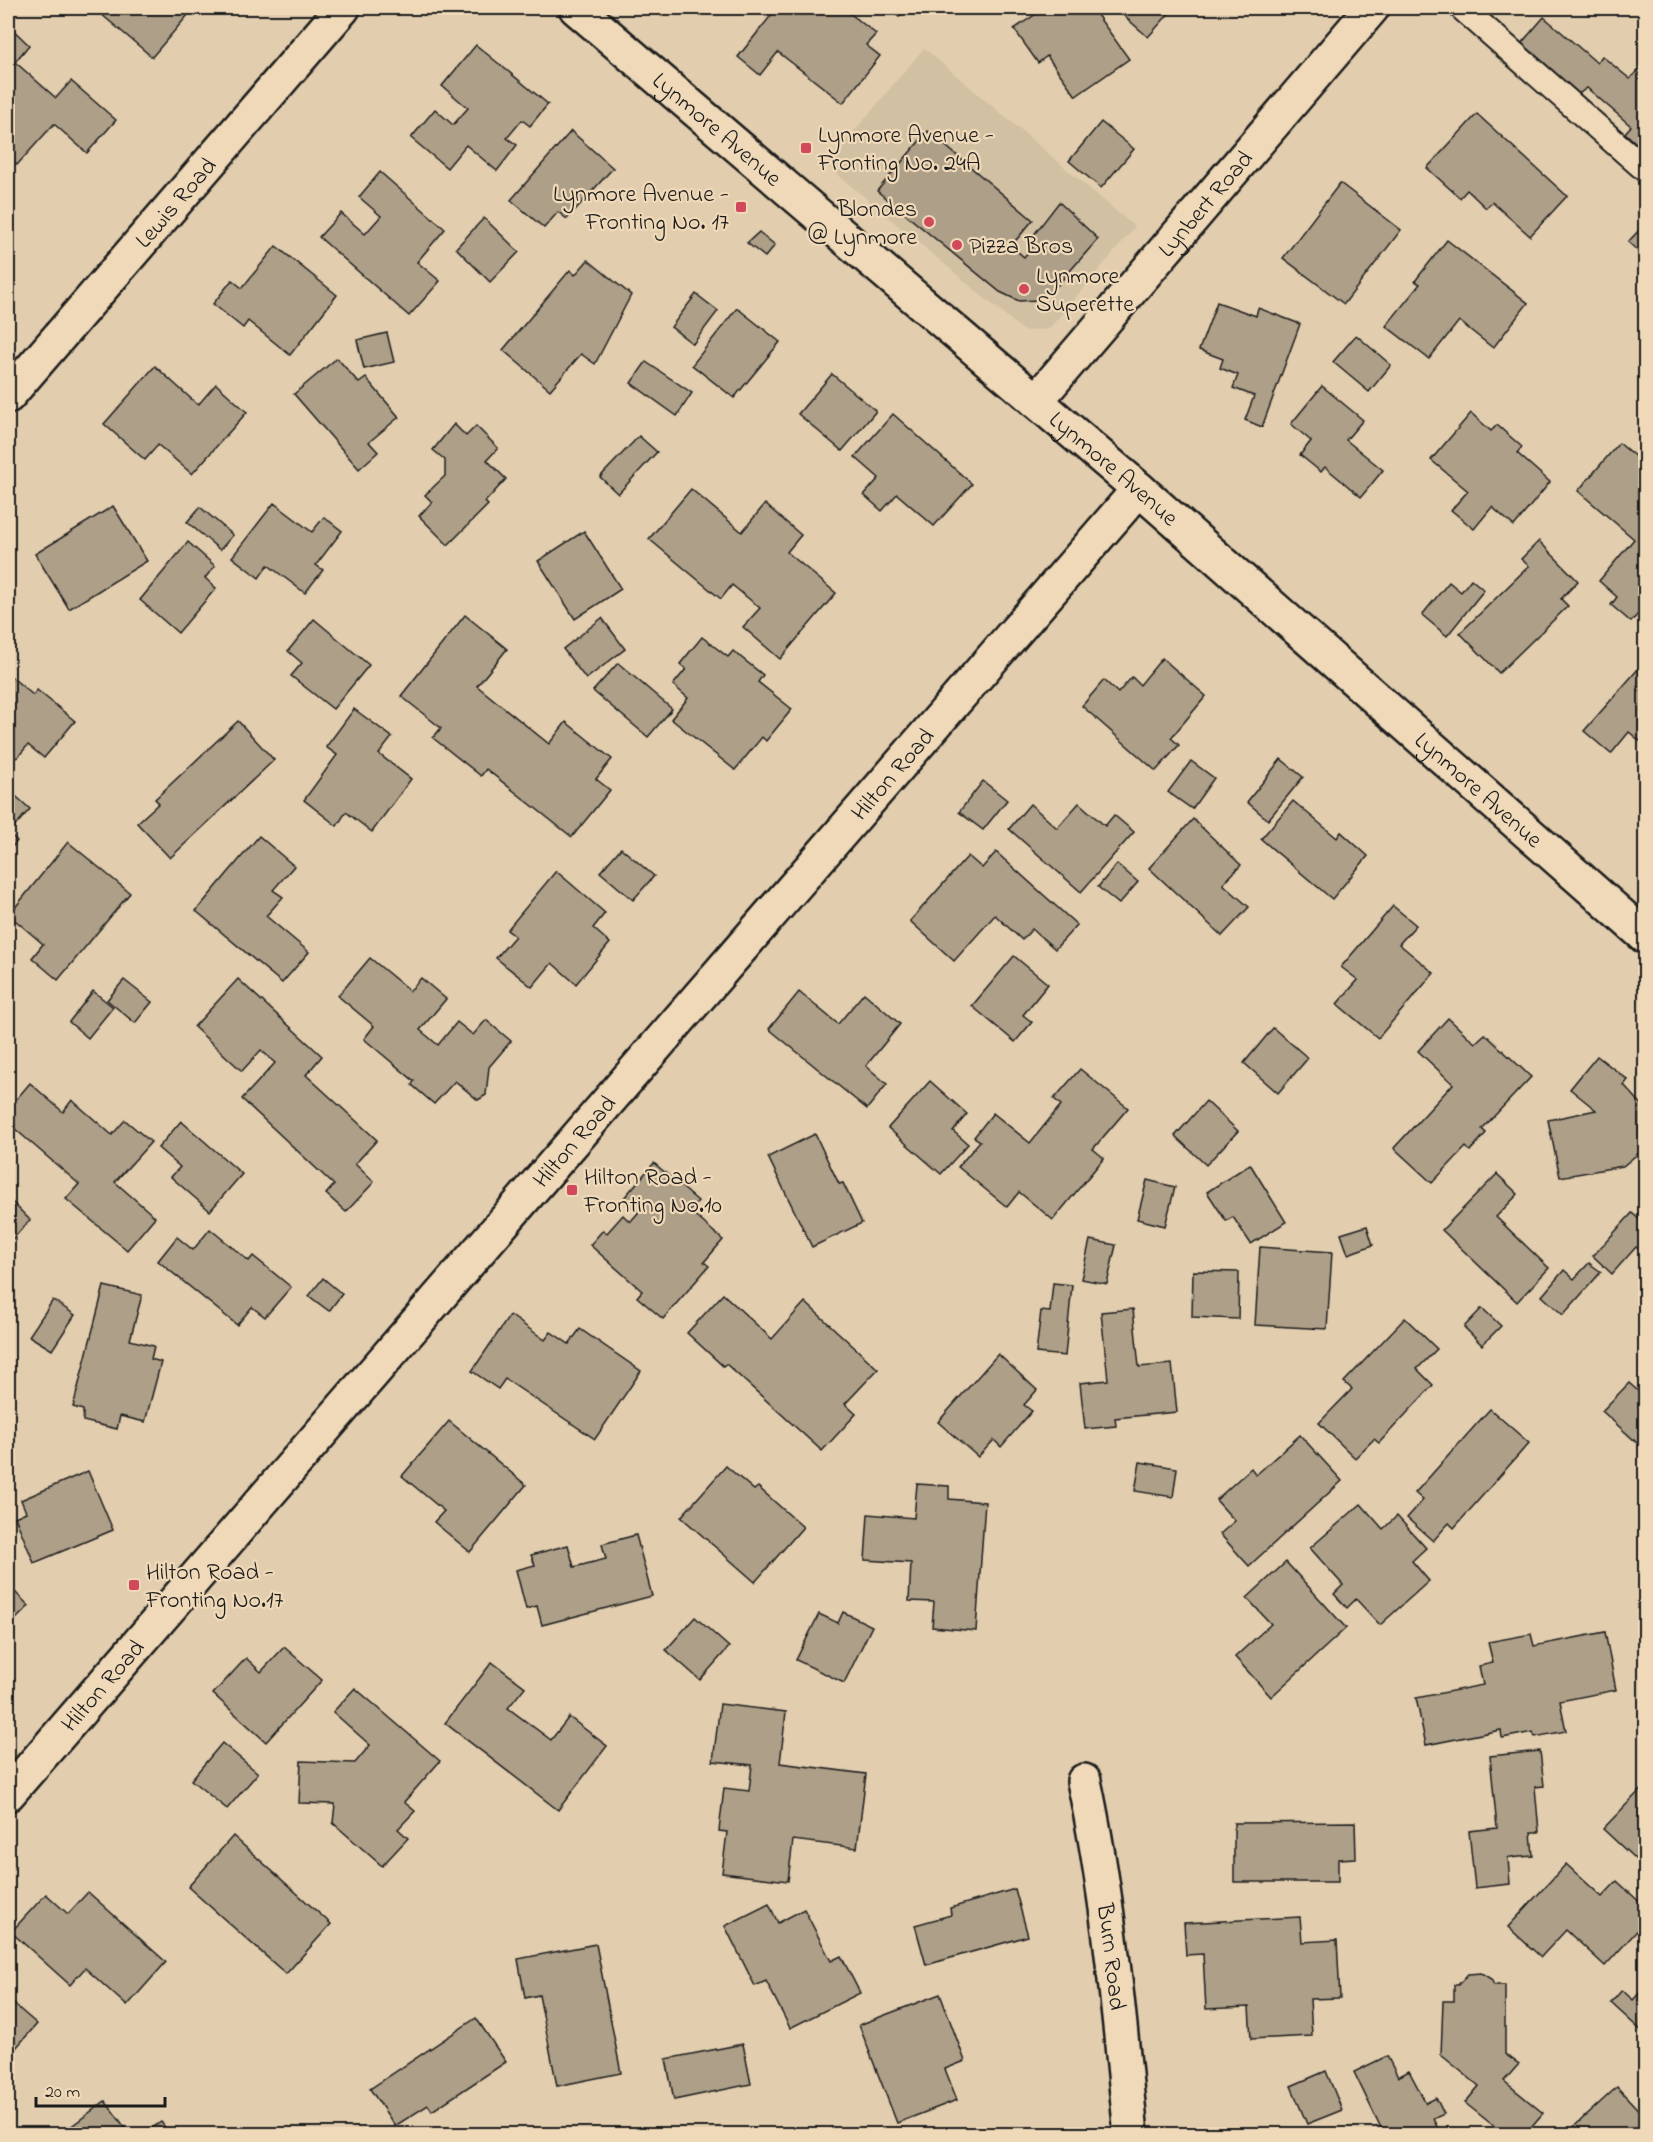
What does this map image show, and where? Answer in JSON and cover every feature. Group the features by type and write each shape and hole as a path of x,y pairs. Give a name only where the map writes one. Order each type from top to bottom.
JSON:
{"street":[{"name":"Lewis Road","path":"8,396 343,8"},
{"name":"Lynmore Avenue","path":"576,8 1138,489 1646,937"},
{"name":"Lynbert Road","path":"1036,401 1372,8"},
{"name":"Hilton Road","path":"8,1794 1138,489"},
{"name":"Burn Road","path":"1084,1781 1098,1849 1113,1953 1131,2134"}],"lane":[{"path":"1462,8 1646,170"}],"shaded area":[{"path":"924,48 1135,227 1049,329 1024,331 826,165"}],"building":[{"path":"106,8 194,8 152,57 101,14"},
{"path":"777,8 850,8 847,11 876,34 866,45 880,56 843,103 778,52 760,75 738,57"},
{"path":"887,8 907,8 899,17"},
{"path":"1045,8 1092,8 1129,59 1076,96 1047,56 1038,63 1014,29"},
{"path":"1115,8 1174,8 1148,37"},
{"path":"1544,17 1597,63 1602,56 1630,79 1646,60 1646,152 1625,133 1631,126 1587,88 1577,95 1519,46"},
{"path":"8,25 29,45 15,62 56,98 71,81 116,120 87,153 54,124 17,165 8,157"},
{"path":"476,45 548,104 530,126 522,120 507,138 517,145 497,171 466,145 447,168 411,138 435,109 453,125 468,108 442,86"},
{"path":"1477,114 1567,196 1530,236 1492,202 1486,208 1467,190 1460,198 1427,168"},
{"path":"1101,122 1134,149 1101,188 1069,161"},
{"path":"571,131 613,168 567,219 558,212 544,228 511,200"},
{"path":"928,131 1033,220 1011,246 1024,257 1034,245 1029,241 1059,202 1098,239 1056,287 1038,300 1019,301 1000,292 877,191"},
{"path":"380,172 445,229 417,262 440,281 409,316 319,237 341,213 365,234 381,216 359,197"},
{"path":"1340,183 1401,230 1344,304 1283,258"},
{"path":"484,218 519,252 490,282 456,248"},
{"path":"1646,223 1646,258 1628,242"},
{"path":"759,232 775,245 765,257 747,243"},
{"path":"1447,240 1528,303 1493,348 1459,321 1429,359 1386,326 1420,284 1415,281"},
{"path":"276,246 337,295 290,355 248,321 243,328 213,304 232,280 242,288"},
{"path":"588,260 631,295 595,364 581,354 550,390 503,350 570,270 575,275"},
{"path":"696,294 718,311 693,344 671,327"},
{"path":"1217,302 1256,316 1258,308 1300,324 1262,427 1245,420 1254,396 1233,388 1238,375 1220,368 1223,359 1199,350"},
{"path":"737,308 780,342 734,398 692,365"},
{"path":"387,333 394,362 364,369 357,340"},
{"path":"1356,335 1391,365 1369,392 1333,362"},
{"path":"337,358 359,383 366,378 399,417 369,442 378,452 359,469 294,394"},
{"path":"646,362 692,393 677,416 631,383"},
{"path":"155,366 198,405 216,384 247,412 192,474 158,445 145,460 104,424"},
{"path":"832,374 876,411 842,451 798,414"},
{"path":"1322,386 1363,420 1346,440 1383,470 1361,497 1325,467 1321,472 1300,455 1311,441 1291,424"},
{"path":"1471,413 1491,431 1497,425 1522,447 1517,453 1550,482 1514,526 1492,507 1474,529 1451,510 1468,491 1431,460"},
{"path":"893,414 972,484 934,526 897,494 882,511 864,495 879,478 855,457"},
{"path":"454,424 466,436 476,426 498,448 487,460 506,479 485,502 488,505 448,545 419,516 432,502 425,495 445,476 445,460 433,450"},
{"path":"639,436 657,452 618,494 600,477"},
{"path":"1619,443 1642,462 1646,458 1646,605 1631,622 1611,605 1617,597 1599,581 1634,539 1578,491"},
{"path":"691,489 742,532 765,504 801,535 787,552 836,593 780,659 743,627 760,608 732,585 721,599 649,539"},
{"path":"274,503 312,532 324,517 342,531 316,565 323,570 305,593 268,565 259,578 232,557"},
{"path":"113,506 147,561 69,609 35,554"},
{"path":"200,507 233,535 220,550 187,522"},
{"path":"584,531 621,589 575,619 538,561"},
{"path":"1539,541 1578,581 1561,599 1568,606 1499,673 1460,633 1529,566 1521,559"},
{"path":"188,542 215,566 205,578 216,588 178,633 140,600"},
{"path":"1471,579 1484,590 1447,636 1422,615 1449,582 1461,592"},
{"path":"465,615 507,649 477,686 549,744 566,722 612,759 596,779 610,790 572,837 486,769 481,776 433,738 441,728 401,696"},
{"path":"602,618 625,649 586,679 563,649"},
{"path":"314,619 369,665 333,709 291,676 302,663 288,651"},
{"path":"702,637 728,657 733,651 763,675 758,682 792,709 766,741 762,737 735,770 671,719 688,698 673,685 686,669 680,664"},
{"path":"1162,658 1206,696 1171,738 1179,745 1156,771 1082,706 1104,680 1118,693 1132,677 1140,685"},
{"path":"1646,660 1646,746 1629,732 1611,754 1584,731"},
{"path":"618,663 672,709 648,737 593,691"},
{"path":"8,674 33,695 37,690 75,721 44,758 28,745 17,758 8,750"},
{"path":"354,709 392,737 379,754 411,779 372,832 346,812 337,826 304,800 337,755 326,747"},
{"path":"238,721 274,760 170,858 137,823 159,803 155,799"},
{"path":"1281,759 1303,777 1268,820 1247,802"},
{"path":"1191,761 1214,778 1192,809 1168,792"},
{"path":"983,781 1007,800 983,830 959,812"},
{"path":"8,789 30,809 9,833 17,841 8,852"},
{"path":"1293,801 1337,838 1341,832 1368,856 1332,899 1261,839"},
{"path":"1079,803 1105,826 1114,815 1134,832 1081,892 1009,829 1030,804 1057,828"},
{"path":"1193,819 1241,865 1223,884 1249,907 1222,936 1149,868"},
{"path":"259,836 294,866 273,890 283,897 266,916 309,952 282,983 196,911"},
{"path":"68,842 130,893 58,980 32,958 43,944 9,915"},
{"path":"621,848 654,876 633,900 600,872"},
{"path":"996,852 1077,925 1055,949 1032,929 1022,940 995,915 954,961 910,921 968,856 982,868"},
{"path":"1117,864 1138,882 1119,904 1098,887"},
{"path":"556,871 605,913 593,928 610,943 576,984 552,963 532,987 496,958 515,936 507,930"},
{"path":"1393,906 1416,925 1399,944 1434,973 1378,1038 1337,1004 1358,980 1341,967"},
{"path":"1014,956 1048,984 1023,1015 1032,1022 1015,1042 972,1006"},
{"path":"370,958 410,991 421,978 446,999 420,1030 438,1045 457,1022 473,1035 486,1020 511,1041 489,1067 486,1095 478,1100 455,1081 434,1104 412,1085 414,1081 364,1039 374,1026 338,996"},
{"path":"238,979 322,1056 306,1075 377,1140 355,1164 374,1182 346,1212 326,1194 334,1185 242,1099 275,1063 261,1050 242,1071 194,1027"},
{"path":"124,980 152,1002 135,1023 107,1000"},
{"path":"93,991 113,1007 88,1038 69,1022"},
{"path":"799,992 838,1024 864,993 900,1024 866,1066 887,1084 867,1109 769,1029"},
{"path":"1448,1018 1475,1043 1485,1034 1531,1077 1482,1129 1486,1133 1470,1151 1466,1147 1432,1183 1394,1148 1453,1084 1418,1051"},
{"path":"1273,1028 1308,1058 1278,1093 1244,1063"},
{"path":"1597,1056 1628,1080 1624,1085 1646,1109 1646,1147 1623,1166 1560,1177 1548,1120 1596,1110 1570,1089"},
{"path":"1080,1069 1128,1108 1093,1149 1104,1158 1053,1220 1019,1192 1007,1207 958,1167 980,1141 974,1137 993,1113 1030,1143 1061,1105 1054,1099"},
{"path":"930,1081 967,1114 953,1131 968,1144 941,1174 888,1128"},
{"path":"30,1083 63,1112 72,1100 112,1135 125,1120 151,1142 115,1182 155,1217 127,1250 66,1199 79,1184 8,1123 8,1109"},
{"path":"1206,1101 1238,1131 1206,1165 1175,1136"},
{"path":"181,1121 242,1174 210,1211 171,1177 180,1167 158,1148"},
{"path":"815,1134 839,1184 843,1183 862,1223 812,1247 768,1157"},
{"path":"654,1163 698,1201 690,1211 723,1240 704,1262 709,1266 663,1319 637,1297 642,1291 590,1245 603,1230 607,1233 623,1215 630,1222 638,1213 623,1199"},
{"path":"1250,1164 1286,1222 1251,1244 1233,1217 1226,1221 1207,1192"},
{"path":"1497,1174 1518,1194 1496,1217 1549,1268 1517,1302 1442,1230"},
{"path":"1147,1180 1175,1187 1165,1226 1137,1219"},
{"path":"8,1198 30,1220 8,1244"},
{"path":"1632,1213 1641,1221 1646,1217 1646,1255 1636,1247 1612,1274 1593,1256"},
{"path":"1367,1226 1373,1245 1348,1254 1341,1234"},
{"path":"210,1229 249,1261 253,1256 291,1287 265,1317 252,1307 237,1325 158,1261 177,1237 193,1250"},
{"path":"1090,1240 1116,1245 1107,1284 1081,1279"},
{"path":"1260,1247 1332,1252 1327,1329 1255,1325"},
{"path":"1589,1263 1601,1272 1563,1315 1542,1296 1564,1270 1574,1279"},
{"path":"1193,1271 1239,1272 1238,1319 1192,1317"},
{"path":"323,1278 342,1294 329,1311 309,1296"},
{"path":"1053,1283 1072,1285 1065,1356 1036,1353 1041,1311 1050,1312"},
{"path":"104,1286 142,1295 130,1340 154,1346 151,1359 161,1362 145,1422 120,1416 117,1429 83,1421 83,1410 73,1407"},
{"path":"723,1294 772,1339 805,1302 878,1369 845,1404 856,1414 822,1451 726,1364 723,1366 687,1333"},
{"path":"53,1300 75,1315 52,1350 29,1336"},
{"path":"1482,1308 1501,1326 1482,1345 1464,1327"},
{"path":"1133,1309 1139,1367 1172,1364 1177,1412 1115,1418 1116,1426 1085,1429 1080,1383 1108,1380 1101,1312"},
{"path":"510,1315 545,1340 551,1332 569,1344 580,1329 641,1371 595,1439 505,1379 498,1389 472,1371"},
{"path":"1405,1318 1437,1349 1417,1369 1433,1385 1379,1443 1374,1439 1355,1458 1319,1423 1352,1389 1344,1382"},
{"path":"998,1354 1037,1390 1024,1405 1032,1411 1001,1447 994,1440 978,1457 938,1422"},
{"path":"1629,1383 1646,1398 1646,1451 1602,1411"},
{"path":"1490,1409 1529,1443 1454,1528 1449,1523 1433,1541 1407,1518 1423,1500 1415,1493"},
{"path":"449,1421 526,1485 470,1552 434,1522 444,1511 402,1476"},
{"path":"1300,1435 1342,1481 1249,1566 1220,1534 1235,1521 1216,1500 1251,1468 1256,1475"},
{"path":"1140,1462 1177,1468 1173,1497 1135,1491"},
{"path":"726,1466 754,1490 758,1487 803,1527 755,1582 681,1517"},
{"path":"88,1471 113,1530 34,1563 15,1517 26,1512 21,1500"},
{"path":"917,1484 949,1486 949,1499 985,1502 976,1631 932,1627 934,1602 909,1601 911,1563 865,1560 868,1514 914,1518"},
{"path":"1361,1504 1383,1529 1397,1516 1426,1548 1412,1561 1429,1581 1380,1625 1356,1599 1347,1608 1334,1594 1343,1585 1310,1548"},
{"path":"636,1535 652,1596 542,1625 537,1606 526,1609 516,1570 535,1565 531,1555 568,1545 574,1567 606,1559 602,1544"},
{"path":"1286,1562 1346,1628 1271,1697 1235,1657 1271,1624 1247,1598"},
{"path":"8,1585 29,1606 9,1626 14,1632 8,1639"},
{"path":"843,1612 872,1626 844,1683 796,1660 819,1614 838,1623"},
{"path":"695,1617 729,1647 700,1680 666,1650"},
{"path":"1605,1632 1616,1690 1560,1701 1566,1731 1535,1737 1533,1732 1502,1738 1501,1730 1426,1745 1416,1698 1483,1685 1479,1666 1493,1663 1488,1642 1531,1634 1534,1646"},
{"path":"284,1647 322,1680 266,1742 213,1694 246,1658 261,1672"},
{"path":"492,1662 525,1687 508,1708 551,1740 569,1717 607,1746 558,1810 445,1723"},
{"path":"355,1688 440,1761 404,1802 415,1811 398,1829 408,1838 382,1866 333,1823 335,1804 299,1803 301,1761 355,1763 370,1745 333,1712"},
{"path":"720,1704 786,1712 780,1763 866,1774 857,1848 793,1840 788,1881 722,1873 727,1832 719,1831 724,1788 749,1791 752,1765 713,1761"},
{"path":"222,1743 258,1773 227,1809 191,1780"},
{"path":"1540,1751 1544,1786 1535,1787 1539,1832 1531,1832 1533,1856 1508,1858 1510,1884 1475,1888 1469,1831 1497,1828 1490,1756"},
{"path":"1646,1784 1646,1869 1603,1829"},
{"path":"1355,1822 1356,1858 1338,1859 1338,1882 1234,1882 1234,1823"},
{"path":"233,1836 331,1924 286,1974 188,1887"},
{"path":"1566,1864 1602,1897 1617,1881 1646,1908 1646,1921 1605,1966 1566,1930 1541,1957 1508,1927"},
{"path":"1015,1889 1028,1936 926,1965 915,1925 951,1915 950,1908"},
{"path":"88,1892 166,1962 127,2006 85,1968 70,1985 11,1932 46,1894 68,1914"},
{"path":"769,1904 778,1923 804,1909 831,1961 841,1956 860,1993 790,2028 766,1981 755,1986 725,1926"},
{"path":"1300,1917 1302,1942 1337,1940 1340,1998 1310,1999 1312,2036 1251,2039 1249,2007 1206,2009 1203,1954 1186,1955 1184,1923"},
{"path":"596,1944 621,2073 557,2086 539,1995 525,1998 518,1959"},
{"path":"1481,1973 1491,1979 1494,1985 1505,1985 1505,2054 1519,2064 1504,2081 1543,2113 1525,2134 1504,2134 1465,2103 1479,2086 1441,2055 1443,2001 1454,2001 1454,1985 1458,1985 1468,1974"},
{"path":"1646,1986 1646,2035 1611,2003 1622,1990 1633,2000"},
{"path":"940,1994 965,2061 945,2069 957,2100 897,2123 859,2025"},
{"path":"8,1999 37,2024 8,2057"},
{"path":"476,2018 506,2062 432,2111 428,2105 395,2126 370,2089"},
{"path":"743,2044 751,2084 674,2100 666,2059"},
{"path":"1387,2056 1398,2077 1409,2071 1426,2103 1436,2098 1444,2114 1433,2119 1441,2134 1384,2134 1354,2072"},
{"path":"1326,2071 1342,2110 1307,2124 1291,2086"},
{"path":"1617,2087 1646,2118 1646,2134 1566,2134"},
{"path":"105,2101 130,2134 73,2134 69,2128"},
{"path":"161,2122 170,2134 143,2134"}],"place":[{"name":"Lynmore Avenue - Fronting No. 24A","path":"806,148"},
{"name":"Lynmore Avenue - Fronting No. 17","path":"741,207"},
{"name":"Blondes @ Lynmore","path":"929,222"},
{"name":"Pizza Bros","path":"957,245"},
{"name":"Lynmore Superette","path":"1024,289"},
{"name":"Hilton Road - Fronting No.10","path":"572,1190"},
{"name":"Hilton Road - Fronting No.17","path":"134,1585"}]}
